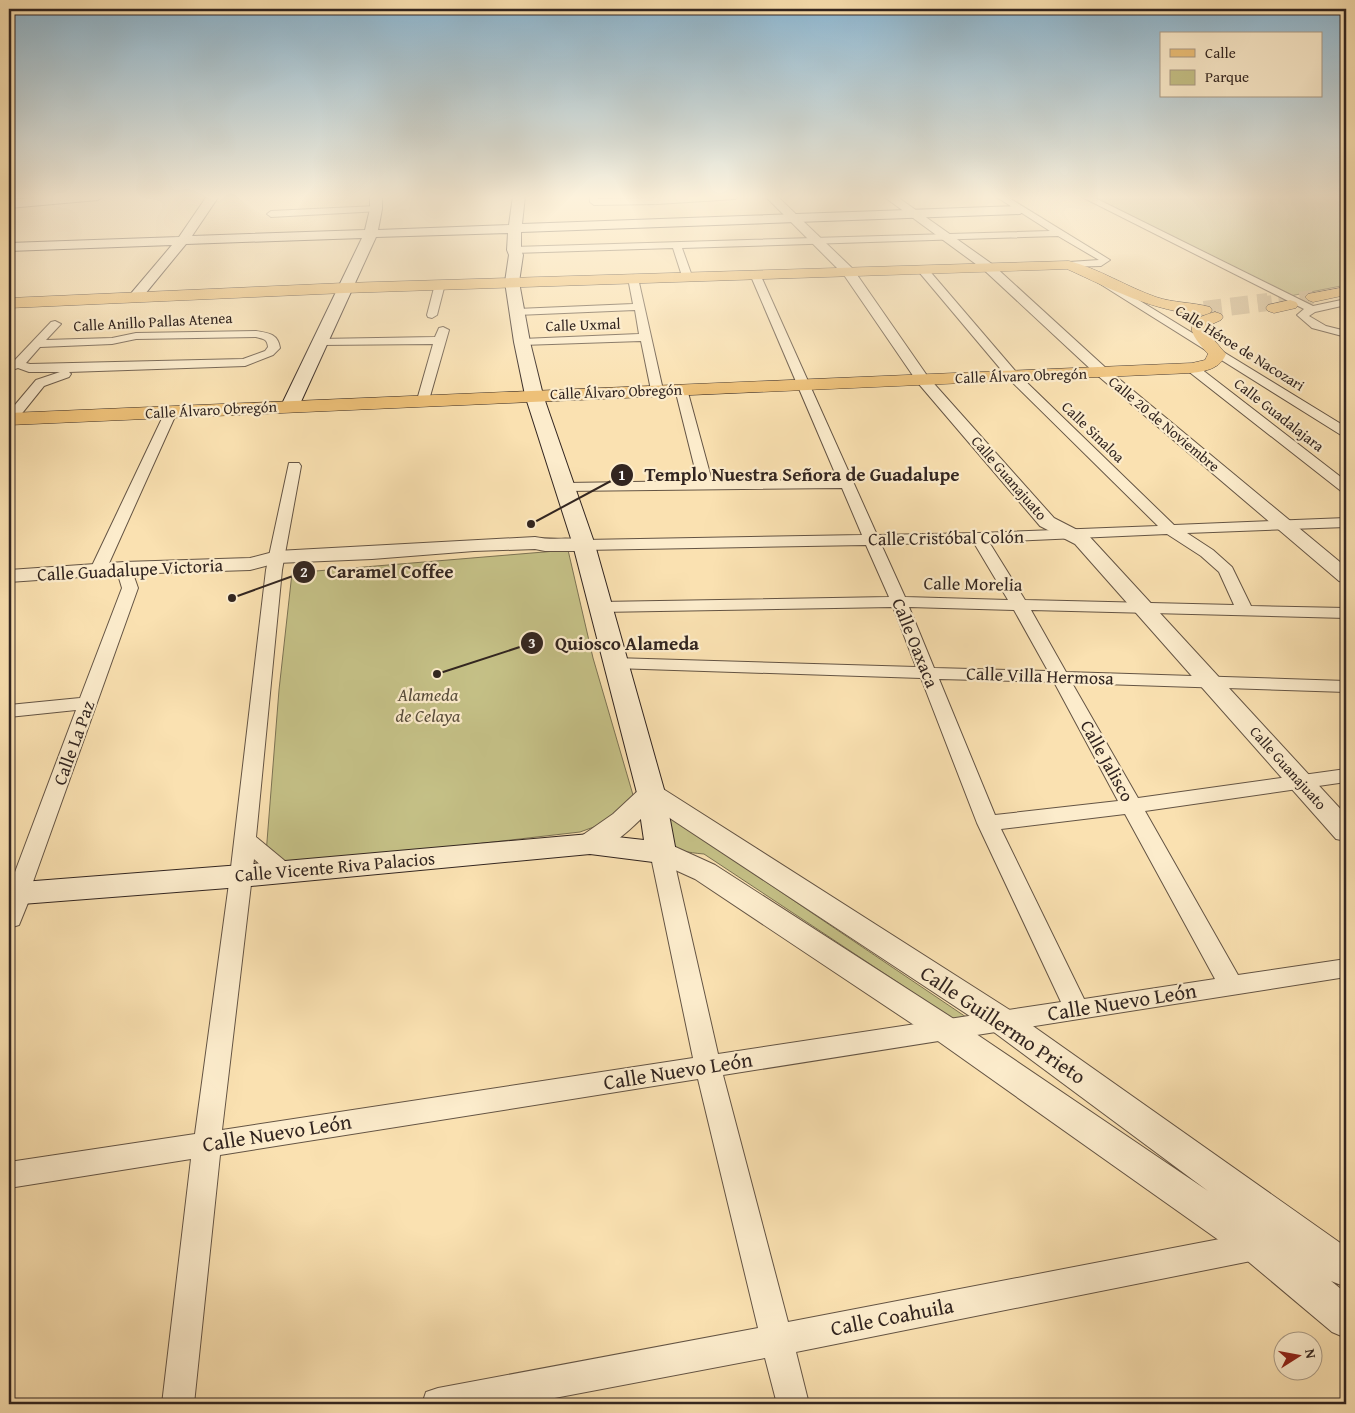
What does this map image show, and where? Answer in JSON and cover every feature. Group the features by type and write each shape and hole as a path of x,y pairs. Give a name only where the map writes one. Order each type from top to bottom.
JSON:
{"main road":[{"path":"136,297 165,262"},
{"path":"290,406 358,262"},
{"path":"515,262 512,282 522,342 534,396 584,545 614,663 651,793 661,852"},
{"path":"9,304 440,284 1069,265 1165,305 1209,314 1200,324 1200,334 1216,354"},
{"path":"1314,302 1346,289"},
{"path":"1314,302 1346,295"},
{"path":"1274,308 1290,302"},
{"name":"Calle Álvaro Obregón","path":"9,419 1193,368 1210,364 1215,360 1216,354"},
{"name":"Calle Vicente Riva Palacios","path":"12,902 241,876 590,844 661,852"}],"street":[{"path":"682,262 687,276"},
{"name":"Calle Guanajuato","path":"838,262 849,272 923,380 1047,522 1055,528 1074,534 1082,540 1346,832"},
{"name":"Calle 20 de Noviembre","path":"981,262 1102,372 1346,577"},
{"path":"1069,265 1101,262"},
{"path":"1212,262 1290,302 1346,302"},
{"name":"Calle Sinaloa","path":"923,270 1013,376 1170,530 1207,553 1226,570 1245,610"},
{"name":"Calle Oaxaca","path":"755,274 899,602 988,823 1077,1009"},
{"name":"Calle Héroe de Nacozari","path":"1093,275 1216,354 1346,432"},
{"path":"633,278 657,390"},
{"path":"432,315 440,284"},
{"path":"1290,302 1346,289"},
{"path":"1314,302 1302,314 1314,324 1346,334"},
{"path":"517,312 639,307"},
{"path":"9,419 40,382 19,366 55,324"},
{"name":"Calle Anillo Pallas Atenea","path":"19,366 81,368 244,362 269,353 274,348 273,341 268,336 256,334 136,336 112,341 38,344"},
{"path":"320,342 442,335 423,400"},
{"name":"Calle Uxmal","path":"522,342 646,337"},
{"name":"Calle Anillo Pallas Atenea","path":"40,382 81,368"},
{"path":"1193,368 1261,381"},
{"name":"Calle Guadalajara","path":"1193,368 1346,488"},
{"path":"681,390 706,485"},
{"path":"98,570 171,412"},
{"path":"178,1404 276,564 294,466"},
{"path":"566,487 847,484"},
{"name":"Calle Cristóbal Colón","path":"545,545 979,538 1346,522"},
{"name":"Calle Jalisco","path":"979,538 1020,605 1231,985"},
{"name":"Calle Guadalupe Victoria","path":"9,576 124,568 276,564 536,548 545,545"},
{"name":"Calle La Paz","path":"12,902 89,703 130,588 124,568"},
{"name":"Calle Morelia","path":"600,607 899,602 1346,613"},
{"name":"Calle Villa Hermosa","path":"614,663 1346,686"},
{"path":"9,711 89,703"},
{"path":"988,823 1132,806 1346,775"},
{"path":"590,844 638,808 651,793"},
{"name":"Calle Guillermo Prieto","path":"651,793 1002,1021 1339,1257"},
{"path":"245,840 283,872"},
{"path":"661,852 708,1067 793,1404"},
{"name":"Calle Guillermo Prieto","path":"661,852 705,872 946,1030 1256,1246 1346,1318"},
{"name":"Calle Nuevo León","path":"9,1174 1346,968"},
{"name":"Calle Coahuila","path":"438,1404 1256,1246 1339,1257"}],"green space":[{"path":"1222,262 1346,262 1346,285 1290,296"},
{"name":"Alameda de Celaya","path":"568,550 593,658 633,795 616,819 580,832 285,866 266,854 279,690 292,573"},
{"path":"664,813 966,1017 953,1019 704,854 692,853 677,848 673,845 667,833"}],"tunnel":[{"path":"1258,304 1313,297"},
{"path":"1204,310 1268,302"}],"place":[{"name":"Templo Nuestra Señora de Guadalupe","path":"531,524"},
{"name":"Caramel Coffee","path":"232,598"},
{"name":"Quiosco Alameda","path":"437,674"}]}
